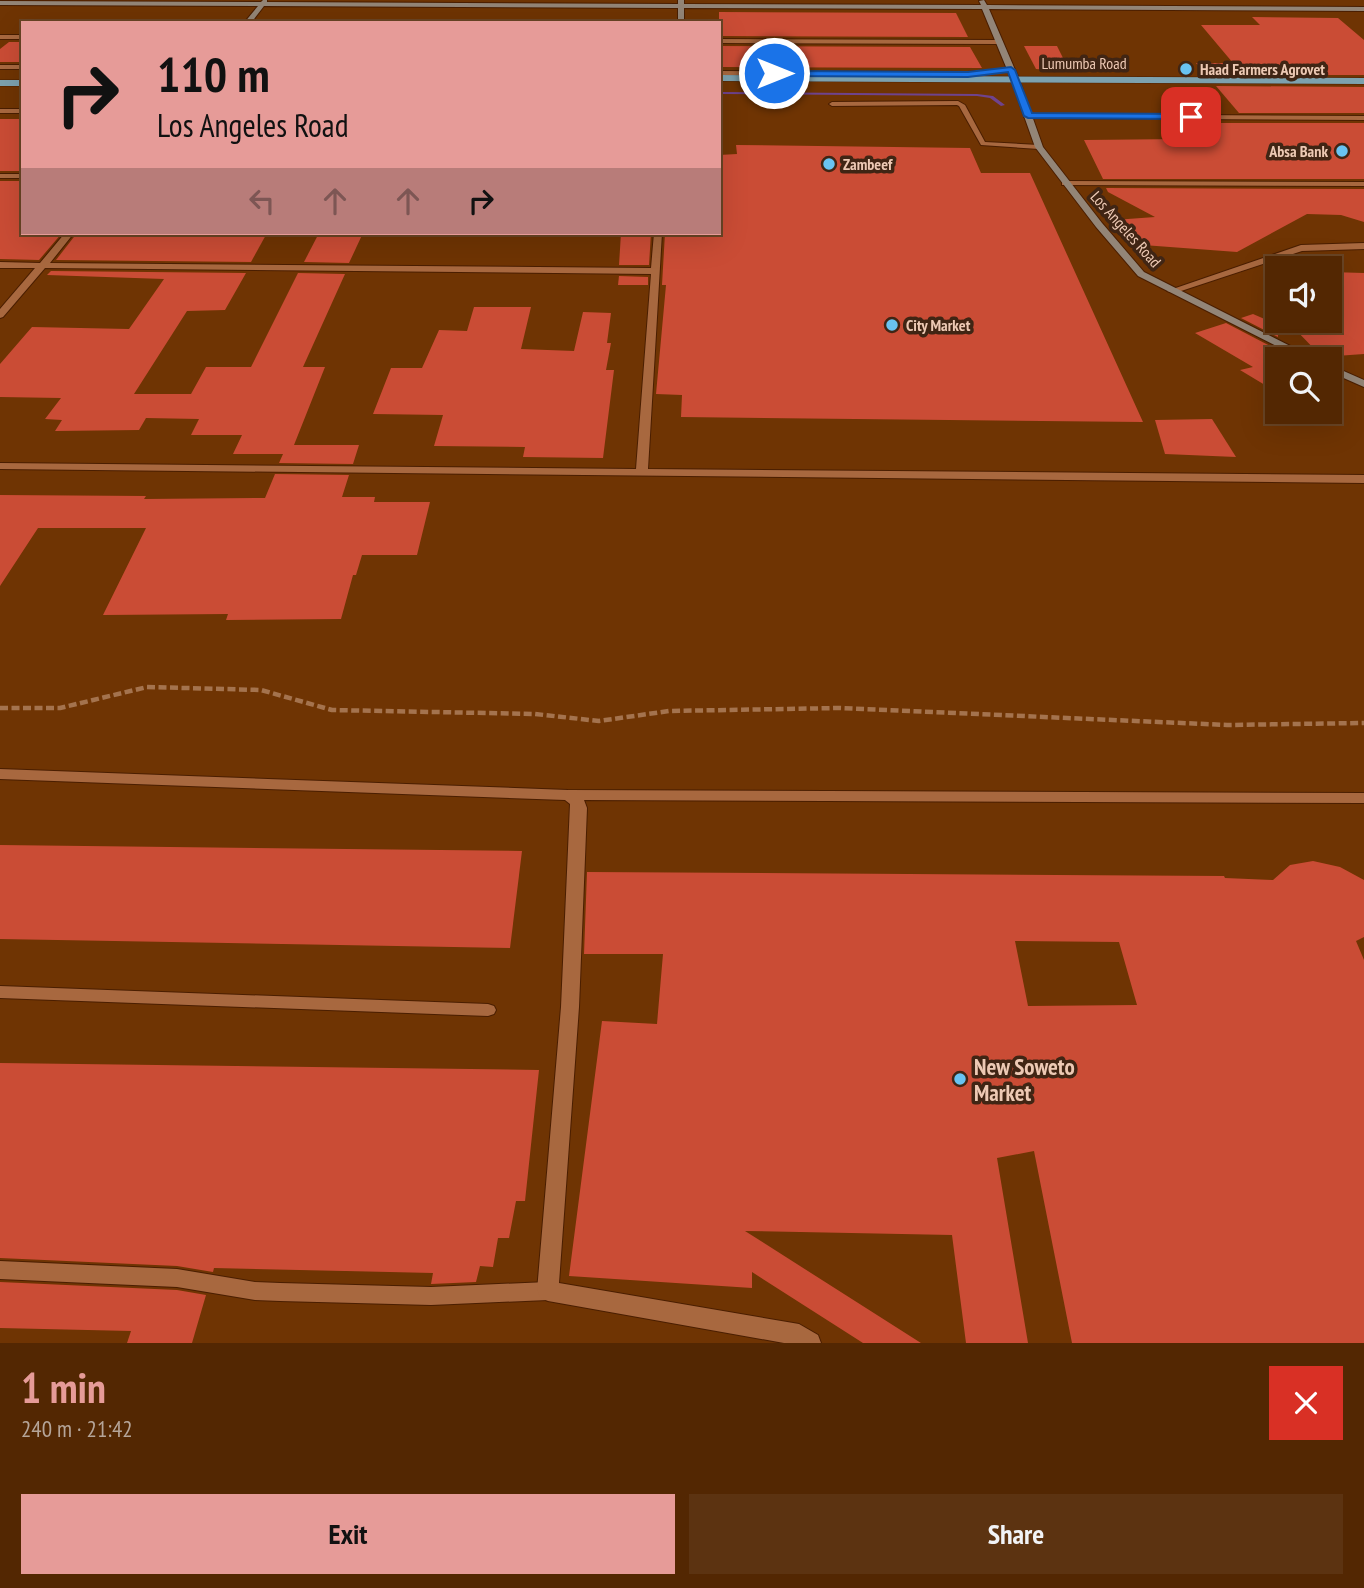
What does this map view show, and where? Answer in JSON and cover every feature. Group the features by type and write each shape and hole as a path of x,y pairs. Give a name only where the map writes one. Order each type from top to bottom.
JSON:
{"main road":[{"path":"938,0 1364,9"},
{"path":"249,21 264,2"},
{"name":"Los Angeles Road","path":"983,2 1015,79 1039,147 1065,183 1141,274 1286,347"},
{"path":"0,3 1364,3"},
{"path":"681,21 682,3"},
{"path":"0,75 21,75"},
{"name":"Lumumba Road","path":"721,75 1364,81"},
{"name":"Lumumba Road","path":"721,86 1015,79 1364,88"},
{"path":"0,83 21,83"},
{"path":"1342,374 1364,384"}],"street":[{"path":"0,67 21,67"},
{"path":"0,111 21,111"},
{"path":"1028,116 1364,118"},
{"path":"0,176 21,176"},
{"path":"0,315 68,235"},
{"path":"642,471 658,235"},
{"path":"1171,291 1301,248 1364,246"},
{"path":"0,265 655,271"},
{"path":"0,466 1364,479"},
{"path":"0,774 568,795 1364,798"},
{"path":"568,795 576,801 579,808 570,1007 548,1291 799,1335 810,1343"}],"lane":[{"path":"0,37 21,37"},
{"path":"721,41 1000,42"},
{"path":"832,104 958,103 962,105 983,144 1039,147"},
{"path":"1065,183 1364,184"},
{"path":"0,992 488,1010"},
{"path":"0,1269 177,1278 254,1291 431,1296 548,1291"}],"path":[{"path":"0,708 60,708 147,687 261,690 332,710 534,714 599,721 669,712 840,708 1227,725 1364,723"}],"building":[{"path":"719,12 956,13 968,37 721,36"},
{"path":"1252,17 1338,18 1364,40 1364,75 1206,75 1196,63 1233,63 1201,25 1260,25"},
{"path":"9,42 21,42 21,62 0,62 0,49"},
{"path":"721,46 970,47 982,68 723,67"},
{"path":"1024,46 1057,46 1070,72 1036,69"},
{"path":"1216,86 1364,87 1364,113 1239,113"},
{"path":"0,119 21,119 21,171 0,171"},
{"path":"1171,123 1364,123 1364,179 1103,179 1084,140 1182,139"},
{"name":"City Market","path":"736,145 970,148 981,173 1030,173 1143,422 681,417 682,395 656,394 666,285 662,285 665,235 721,235 721,155 737,154"},
{"path":"0,181 21,181 21,235 60,235 39,260 0,259"},
{"path":"1106,188 1364,189 1364,222 1341,215 1307,214 1237,252 1143,245 1114,220 1155,217 1108,192"},
{"path":"75,235 266,235 251,262 56,260"},
{"path":"318,235 362,235 349,263 304,262"},
{"path":"621,235 651,235 649,265 619,265"},
{"path":"51,271 246,273 225,310 187,311 134,394 191,394 206,367 251,367 298,273 345,274 303,367 325,367 294,445 359,445 353,464 279,463 283,454 233,454 242,435 191,435 199,419 146,418 139,430 55,431 62,420 45,419 61,398 0,397 0,364 32,327 129,329 164,279 47,275"},
{"path":"1342,272 1364,273 1364,354 1342,356 1342,347 1312,347 1299,333 1342,333"},
{"path":"619,276 648,277 648,285 618,285"},
{"path":"474,307 531,307 521,349 574,351 583,312 611,313 607,343 611,343 606,370 614,370 603,458 523,457 525,447 434,446 443,415 373,414 391,368 422,368 439,330 467,331"},
{"path":"1253,314 1265,319 1265,330 1241,318"},
{"path":"1226,323 1272,347 1265,347 1265,385 1240,370 1253,367 1195,333"},
{"path":"1212,419 1236,457 1165,454 1155,420"},
{"path":"275,474 349,475 342,497 375,497 374,502 430,502 417,555 362,555 356,575 353,575 341,619 226,620 228,614 103,615 146,528 38,528 0,586 0,495 146,496 144,499 265,498"},
{"path":"0,845 522,851 510,948 0,939"},
{"name":"New Soweto Market","path":"1313,861 1340,867 1364,880 1364,937 1356,941 1364,960 1364,1343 1072,1343 1034,1151 997,1158 1028,1343 966,1343 952,1235 745,1231 921,1343 863,1343 752,1272 752,1288 569,1276 602,1021 657,1024 663,954 584,954 587,872 1224,876 1273,880 1290,865","holes":["1015,941 1119,942 1137,1005 1028,1006"]},
{"path":"0,1063 539,1070 525,1201 516,1201 509,1238 498,1238 493,1267 480,1266 476,1282 431,1284 433,1273 214,1268 213,1272 177,1266 0,1258"},
{"path":"0,1282 177,1290 206,1295 192,1343 127,1343 131,1331 0,1328"}],"waterway":[{"path":"721,93 977,95 991,97 1003,105"}],"place":[{"name":"Haad Farmers Agrovet","path":"1186,69"},
{"name":"Absa Bank","path":"1342,151"},
{"name":"Zambeef","path":"829,164"},
{"name":"City Market","path":"892,325"},
{"name":"New Soweto Market","path":"960,1079"}],"route":[{"path":"774,73 968,74 1011,70 1028,116 1191,117"}]}
